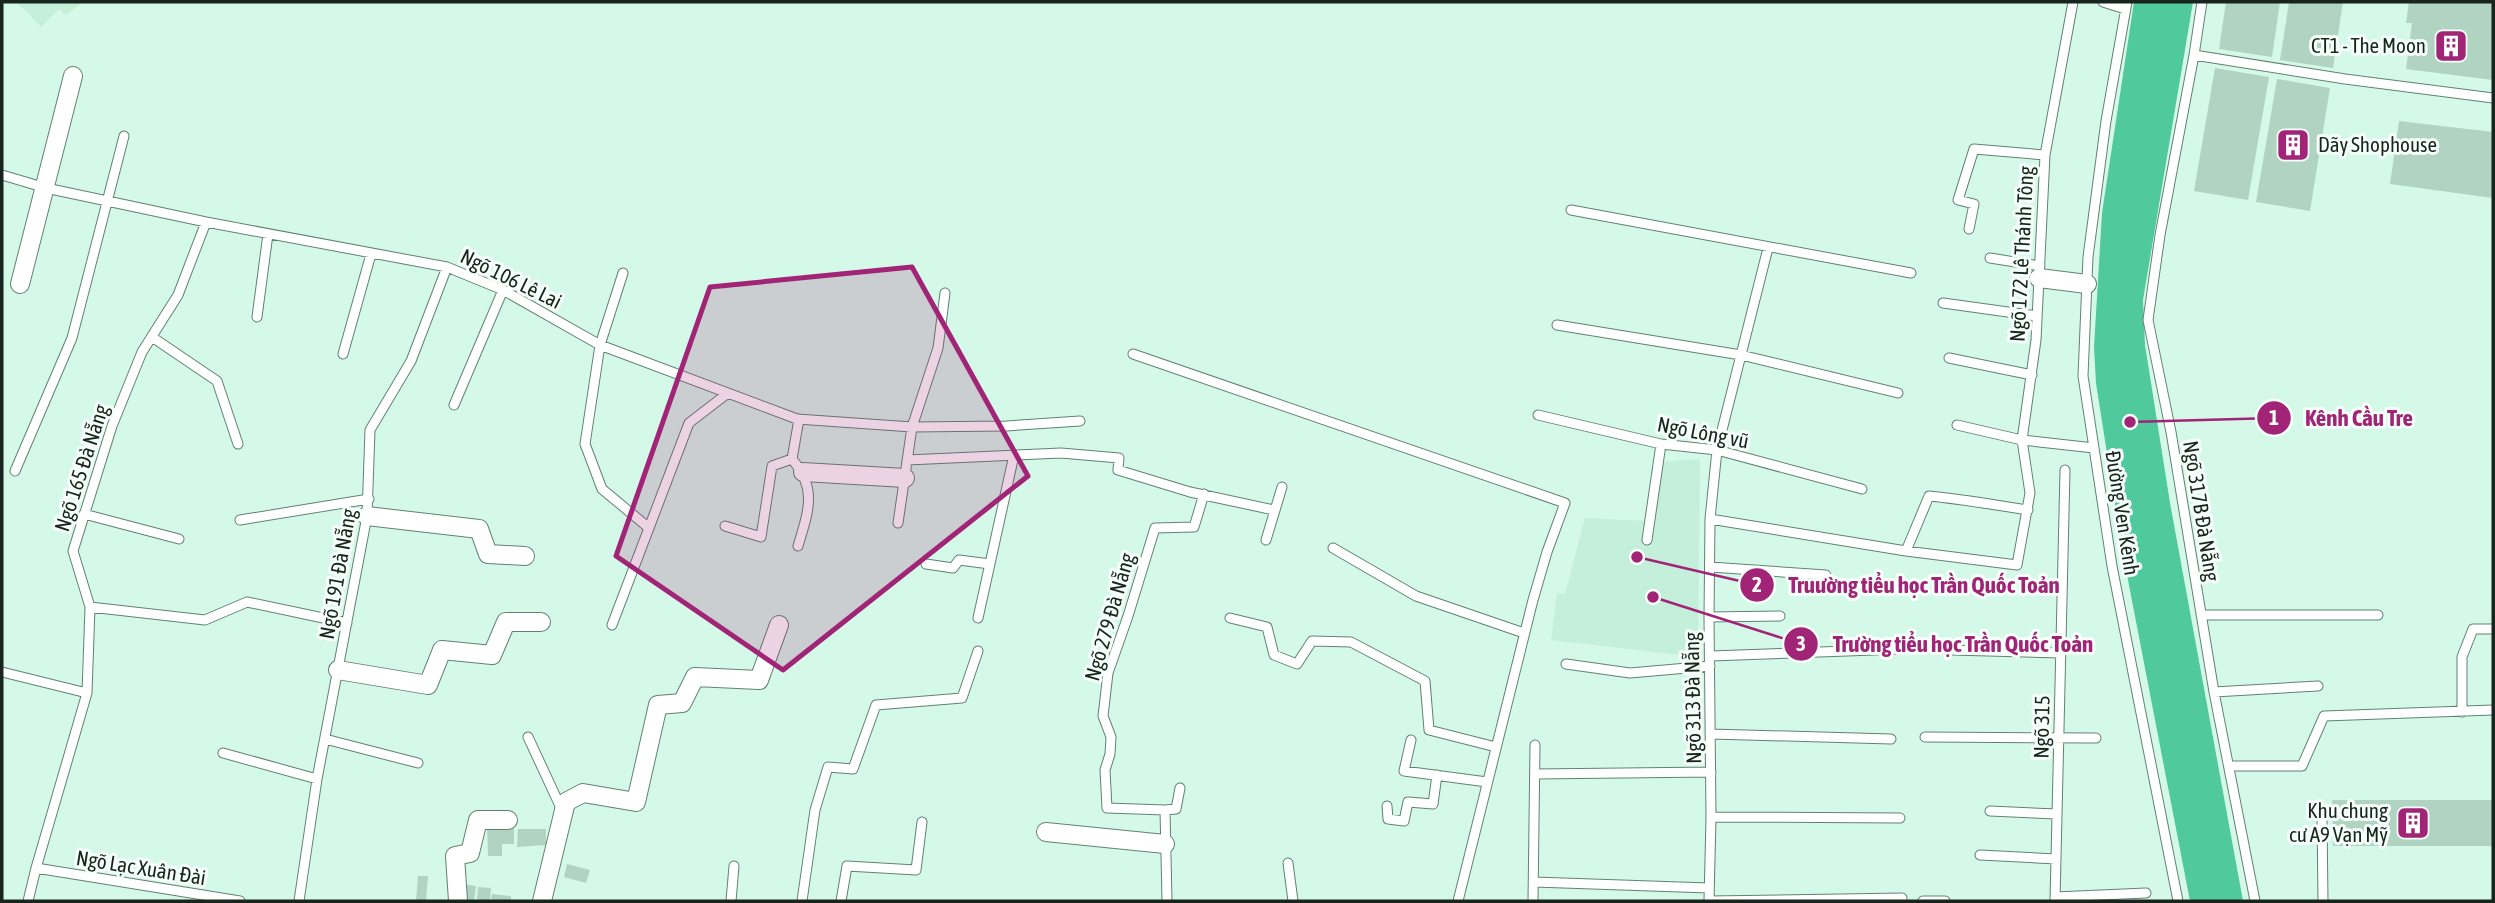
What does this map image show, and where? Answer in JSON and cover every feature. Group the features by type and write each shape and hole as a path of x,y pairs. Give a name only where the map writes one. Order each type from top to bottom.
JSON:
{"street":[{"path":"20,284 72,76"},
{"path":"2039,272 2087,284"},
{"path":"797,466 906,469"},
{"path":"368,508 479,529 488,554 525,556"},
{"path":"338,670 428,685 442,650 492,656 506,622 541,622"},
{"path":"542,901 565,802 583,793 636,802 658,705 682,704 695,677 759,680 779,625"},
{"path":"458,901 454,856 470,853 478,820 508,820"},
{"path":"1046,832 1165,844"}],"lane":[{"name":"Ngõ 172 Lê Thánh Tông","path":"1906,551 2017,565 2030,493 2022,440 2032,375 2037,316 2045,155 2073,2"},
{"path":"2103,2 2126,5"},
{"name":"Ngõ 317B Đà Nẵng","path":"2202,2 2160,235 2148,320 2171,432 2214,692 2255,901"},
{"name":"Đường Ven Kênh","path":"2126,5 2099,166 2088,257 2083,376 2112,566 2178,901"},
{"path":"2194,55 2345,79 2493,98"},
{"path":"15,471 72,338 124,136"},
{"path":"1969,229 1974,204 1958,200 1974,149 2045,155"},
{"name":"Ngõ 106 Lê Lai","path":"2,175 46,188 206,222 447,267 503,290 600,345 799,419 912,427 1006,426 1080,421"},
{"path":"1571,210 1911,274"},
{"name":"Ngõ 165 Đà Nẵng","path":"28,901 87,693 90,607 73,551 112,426 142,352 178,295 206,222"},
{"path":"257,317 268,234"},
{"name":"Ngõ 313 Đà Nẵng","path":"1709,901 1710,519 1717,450 1768,248"},
{"path":"343,354 371,254"},
{"path":"1990,258 2039,272"},
{"name":"Ngõ 191 Đà Nẵng","path":"299,901 317,779 368,508 370,430 411,362 447,267"},
{"path":"624,272 600,345 585,444 602,489 649,528"},
{"path":"454,405 503,290"},
{"path":"898,523 912,427 938,348 945,293"},
{"path":"1943,303 2037,316"},
{"path":"1557,325 1741,355 1898,393"},
{"path":"152,337 217,381 238,444"},
{"path":"1133,354 1565,503 1546,552 1524,633 1458,901"},
{"path":"1949,358 2032,375"},
{"path":"612,625 689,424 728,393"},
{"name":"Ngõ Lông vũ","path":"1538,415 1661,444 1717,450 1862,489"},
{"path":"798,546 810,506 797,466 799,419"},
{"path":"1956,425 2022,440 2094,448"},
{"path":"1647,540 1661,444"},
{"path":"906,469 1014,455 1061,453 1119,457 1118,470 1274,510"},
{"path":"978,618 1014,455"},
{"path":"725,526 761,537 772,467 797,466"},
{"name":"Ngõ 315","path":"2055,899 2065,470"},
{"path":"1266,540 1282,487"},
{"name":"Ngõ 279 Đà Nẵng","path":"1164,810 1107,808 1105,770 1111,737 1103,716 1108,673 1155,528 1195,527 1204,494"},
{"path":"1710,519 1906,551 1930,496 2028,510"},
{"path":"240,520 368,508"},
{"path":"84,514 179,539"},
{"path":"1333,548 1416,596 1524,633"},
{"path":"926,564 953,568 959,560 990,564"},
{"path":"1710,567 1826,575"},
{"path":"90,607 205,620 247,602 346,623"},
{"path":"2201,615 2378,615"},
{"path":"1709,617 1780,617"},
{"path":"1230,618 1267,627 1274,655 1297,664 1312,641 1351,642 1425,681 1429,730 1496,747"},
{"path":"2462,712 2462,657 2473,629 2493,629"},
{"path":"1566,664 1630,673 1711,661 1902,649"},
{"path":"1951,650 2061,653"},
{"path":"802,901 815,810 828,767 853,769 876,705 962,698 978,651"},
{"path":"2,671 87,693"},
{"path":"2214,692 2318,687"},
{"path":"2229,766 2302,766 2324,716 2493,710"},
{"path":"1711,734 1891,739"},
{"path":"528,737 563,812"},
{"path":"1925,737 2096,738"},
{"path":"325,739 418,763"},
{"path":"1410,740 1404,771 1488,782"},
{"path":"1533,901 1535,745"},
{"path":"223,753 317,779"},
{"path":"1535,774 1711,772"},
{"path":"1387,806 1388,819 1404,821 1408,802 1433,804 1437,775"},
{"path":"1167,901 1164,810 1176,809 1180,788"},
{"path":"1990,811 2057,814"},
{"path":"1711,817 1900,818"},
{"path":"2322,818 2323,901"},
{"path":"841,901 846,866 916,870 922,822"},
{"path":"1980,855 2056,859"},
{"path":"1288,863 1293,901"},
{"path":"731,901 734,866"},
{"name":"Ngõ Lạc Xuân Đài","path":"36,868 240,901"},
{"path":"1534,882 1709,888"},
{"path":"2055,899 2146,893"},
{"path":"1709,901 1902,898"},
{"path":"1923,901 1945,901"}],"highlighted area":[{"path":"912,267 1028,476 783,670 616,556 710,287"}],"shaded area":[{"path":"17,2 83,2 66,15 59,9 41,27"},
{"path":"2134,2 2193,2 2143,300 2145,345 2170,503 2243,901 2190,901 2122,549 2096,383 2094,347 2102,213"},
{"path":"1700,459 1698,657 1551,640 1557,593 1565,594 1585,518 1647,521 1657,462"}],"building":[{"path":"2226,2 2280,2 2272,57 2219,49"},
{"path":"2289,2 2343,2 2333,68 2280,60"},
{"name":"CT1 - The Moon","path":"2409,2 2493,2 2493,80 2406,69 2412,23 2406,23"},
{"name":"Dãy Shophouse","path":"2215,68 2269,77 2248,200 2194,191"},
{"name":"Dãy Shophouse","path":"2277,79 2330,88 2310,211 2256,202"},
{"path":"2399,121 2493,132 2493,198 2390,184"},
{"name":"Khu chung cư A9 Vạn Mỹ","path":"2332,800 2493,800 2493,846 2333,846"},
{"path":"487,825 514,826 514,844 502,844 502,856 488,856"},
{"path":"518,829 546,829 546,845 517,847"},
{"path":"567,864 590,870 586,883 564,877"},
{"path":"418,876 428,876 426,901 416,901"},
{"path":"462,884 476,886 474,901 460,901"},
{"path":"478,887 491,888 490,901 477,901"},
{"path":"492,894 511,896 511,901 491,901"}],"place":[{"name":"CT1 - The Moon","path":"2451,46"},
{"name":"Dãy Shophouse","path":"2293,145"},
{"name":"Kênh Cầu Tre","path":"2130,422"},
{"name":"Truường tiểu học Trần Quốc Toản","path":"1637,557"},
{"name":"Trường tiểu học Trần Quốc Toản","path":"1653,597"},
{"name":"Khu chung cư A9 Vạn Mỹ","path":"2413,823"}]}
